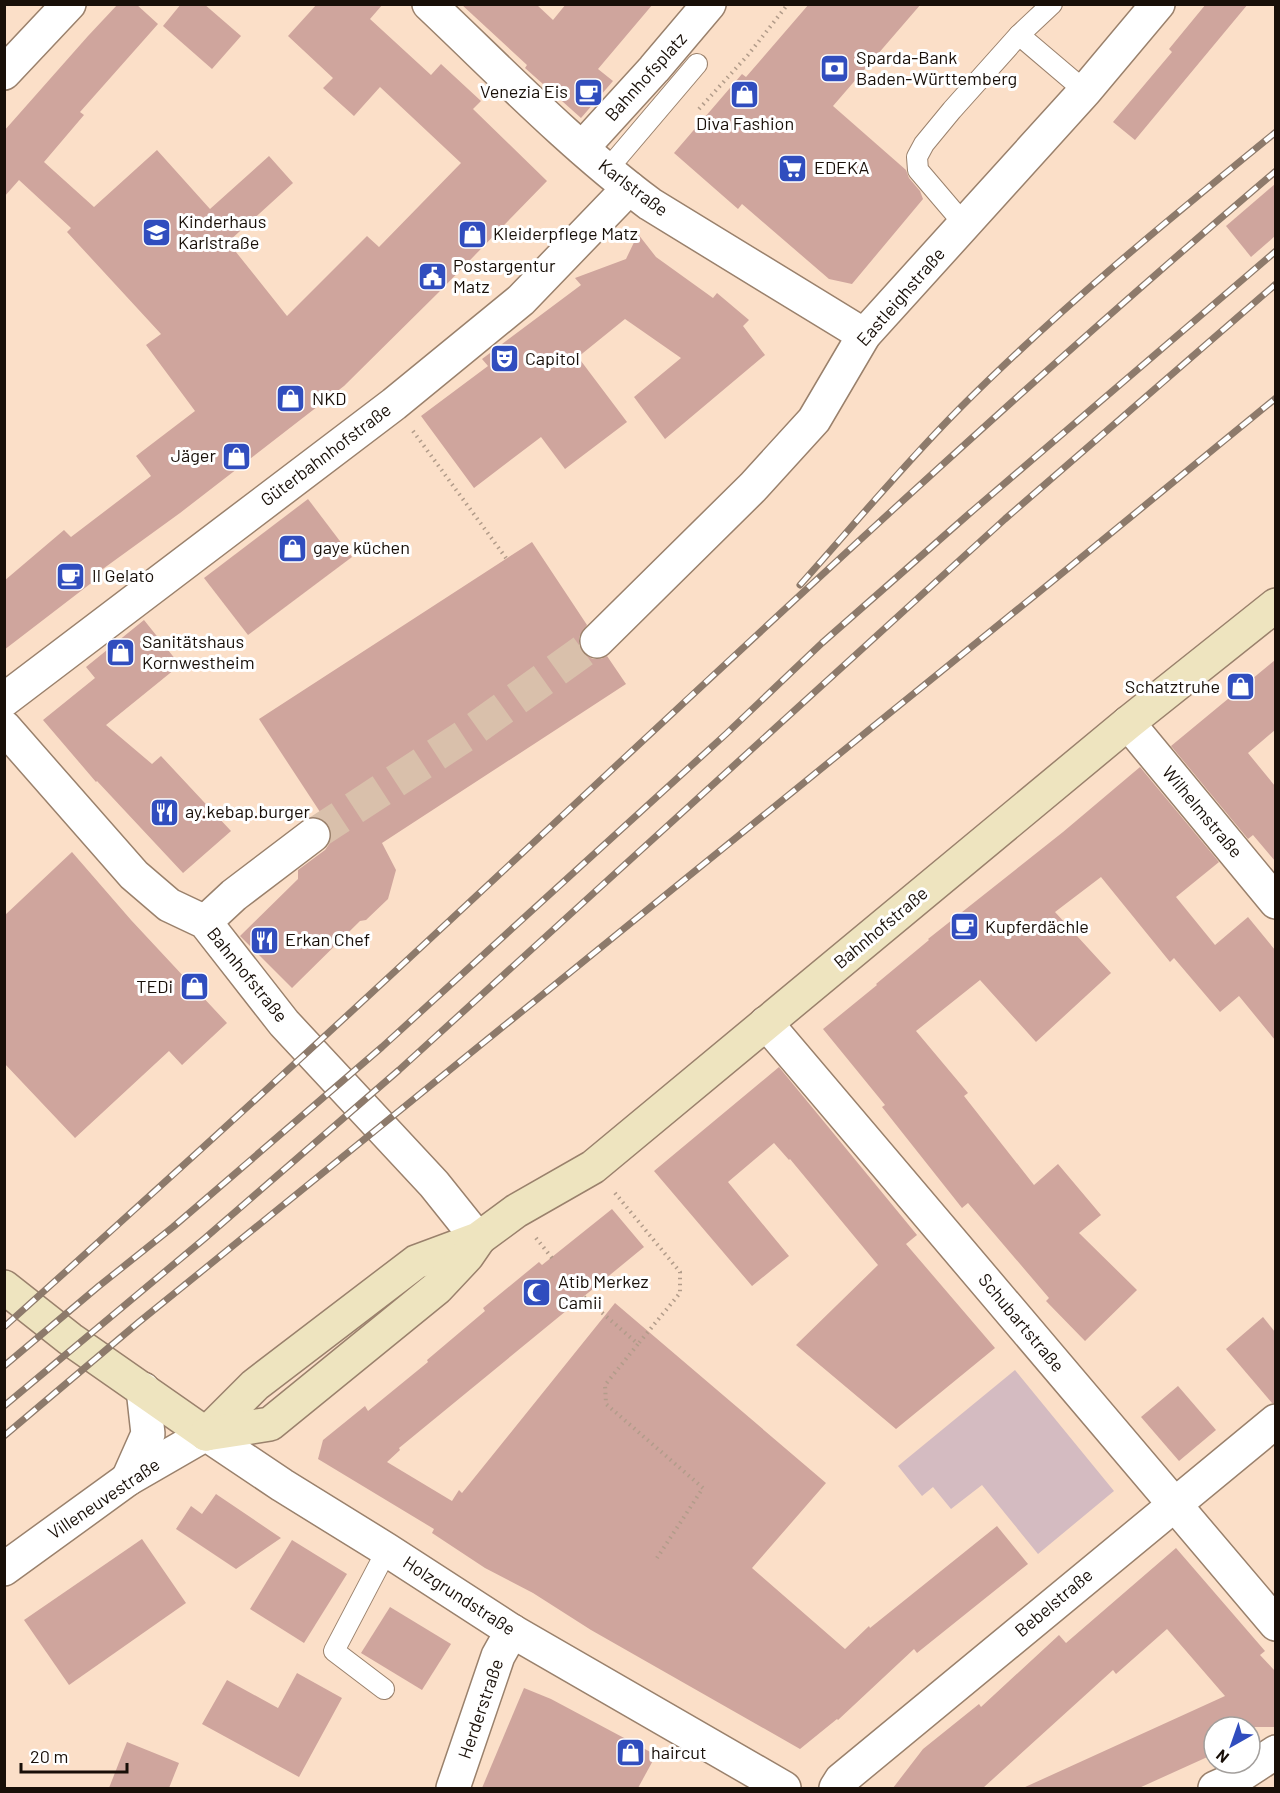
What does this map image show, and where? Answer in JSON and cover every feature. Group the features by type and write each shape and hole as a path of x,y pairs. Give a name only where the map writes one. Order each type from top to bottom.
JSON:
{"main road":[{"name":"Bahnhofstraße","path":"206,1434 270,1424 436,1288 467,1256 478,1239 516,1211 593,1167 1128,723 1275,605"},
{"name":"Holzgrundstraße","path":"4,1287 70,1339 206,1434"}],"street":[{"path":"4,74 69,4"},
{"name":"Karlstraße","path":"429,4 582,148 650,204 864,335"},
{"name":"Bahnhofsplatz","path":"582,148 709,4"},
{"name":"Eastleighstraße","path":"597,640 753,488 814,420 864,335 1085,91 1158,4"},
{"name":"Güterbahnhofstraße","path":"4,700 394,404 521,300 618,179"},
{"name":"Wilhelmstraße","path":"1128,723 1275,902"},
{"name":"Bahnhofstraße","path":"4,727 134,875 169,905 205,922 284,1023 434,1184 478,1239"},
{"path":"205,922 234,895 313,835"},
{"name":"Schubartstraße","path":"766,1023 1175,1503 1275,1624"},
{"path":"128,1479 148,1434 143,1389"},
{"name":"Bebelstraße","path":"836,1788 841,1780 1275,1420"},
{"name":"Villeneuvestraße","path":"4,1569 128,1479 206,1434"},
{"name":"Holzgrundstraße","path":"206,1434 512,1631 784,1788"},
{"name":"Herderstraße","path":"453,1788 498,1656 512,1631"},
{"path":"1215,1788 1233,1780 1275,1752"}],"lane":[{"path":"964,224 918,170 917,157 924,144 952,110 1019,35 1052,4"},
{"path":"1019,35 1085,91"},
{"path":"618,179 697,64"},
{"path":"384,1689 334,1651 387,1550"}],"path":[{"path":"394,404 506,558"},
{"path":"593,1167 680,1272 680,1293 605,1385 606,1404 703,1488 657,1558"},
{"path":"584,1297 638,1344"}],"shaded area":[{"path":"1015,1370 1114,1491 1038,1554 982,1485 951,1509 933,1487 922,1496 898,1466"}],"building":[{"path":"118,4 136,4 158,24 80,112 84,115 44,162 94,207 157,150 210,209 269,156 293,183 228,242 287,316 367,236 379,247 461,163 380,87 354,116 323,88 333,78 288,36 317,4 383,4 370,19 431,75 441,64 481,101 473,109 547,181 344,386 180,513 100,571 103,574 4,650 4,581 64,530 71,537 151,476 136,456 195,411 146,345 161,334 67,232 71,228 19,180 4,197 4,131"},
{"path":"181,4 204,4 241,36 212,69 163,26"},
{"path":"461,4 536,4 553,20 566,4 653,4 598,69 613,81 581,118 525,68 527,65"},
{"path":"809,4 921,4 833,106 906,170 923,199 852,284 829,279 742,204 738,209 674,153 742,74 746,77"},
{"path":"1206,4 1248,4 1135,140 1113,122 1172,52 1169,49"},
{"path":"1275,184 1275,236 1251,257 1226,226"},
{"path":"638,234 656,257 713,298 717,293 749,320 743,326 765,355 665,439 634,397 681,358 625,319 578,357 627,422 565,469 541,437 474,488 421,416 488,366 482,359 581,285 575,278 626,259"},
{"path":"308,499 352,557 248,635 204,578"},
{"path":"532,542 587,625 579,637 579,646 583,654 593,659 607,656 626,684 382,843 396,870 388,899 366,920 360,921 292,988 240,936 298,879 298,870 325,850 330,843 332,833 259,719"},
{"path":"144,620 180,665 106,725 152,764 161,756 231,831 183,873 96,782 43,720 95,678 86,667"},
{"path":"1275,660 1275,730 1248,753 1275,786 1275,861 1253,835 1248,839 1171,746"},
{"path":"1140,767 1219,862 1176,897 1215,945 1248,917 1275,950 1275,1040 1239,996 1220,1012 1174,958 1170,962 1101,877 1055,912 1111,973 1036,1042 980,980 916,1031 968,1093 964,1096 1034,1185 1058,1164 1101,1215 1079,1233 1137,1290 1085,1341 1046,1301 1049,1298 968,1203 962,1208 882,1107 885,1105 823,1029 928,939 1063,832"},
{"path":"72,852 131,920 227,1023 182,1065 169,1051 75,1138 4,1063 4,916"},
{"path":"779,1067 917,1235 906,1244 995,1348 896,1429 796,1345 878,1265 790,1159 774,1143 728,1182 789,1256 752,1286 654,1171"},
{"path":"612,1209 644,1247 399,1448 400,1450 387,1462 452,1501 459,1490 462,1493 615,1303 826,1483 752,1568 845,1649 869,1626 870,1628 997,1526 1028,1564 917,1653 914,1649 838,1720 800,1749 591,1630 533,1593 485,1568 432,1533 434,1529 318,1459 323,1440 365,1406 368,1411 485,1311 483,1308 539,1262 542,1265"},
{"path":"1263,1317 1275,1332 1275,1403 1272,1403 1226,1349"},
{"path":"1178,1386 1216,1430 1179,1461 1141,1417"},
{"path":"216,1494 281,1538 236,1569 176,1529 191,1506 202,1514"},
{"path":"142,1539 186,1603 69,1685 24,1620"},
{"path":"292,1540 347,1574 304,1643 250,1609"},
{"path":"1176,1548 1265,1651 1260,1655 1275,1671 1275,1727 1262,1727 1262,1715 1202,1715 1202,1759 1139,1788 1023,1788 1225,1696 1167,1629 1116,1674 1113,1670 983,1788 893,1788 923,1749 979,1704 981,1707 1059,1635 1066,1643"},
{"path":"390,1607 451,1644 422,1690 361,1653"},
{"path":"297,1673 342,1698 299,1777 202,1724 227,1680 278,1708"},
{"path":"524,1688 551,1699 656,1755 638,1788 482,1788"},
{"path":"127,1742 179,1763 169,1788 109,1788"}],"tunnel":[{"path":"313,835 466,735 597,641"}],"railway":[{"path":"800,585 920,450 999,370 1115,265 1276,132"},
{"path":"4,1327 326,1035 955,453 1276,171"},
{"path":"4,1366 173,1227 382,1047 726,734 822,643 1276,251"},
{"path":"4,1406 204,1239 399,1070 1005,519 1276,284"},
{"path":"4,1436 139,1322 1276,398"}],"place":[{"name":"Sparda-Bank Baden-Württemberg","path":"835,68"},
{"name":"Venezia Eis","path":"589,92"},
{"name":"Diva Fashion","path":"745,95"},
{"name":"EDEKA","path":"793,168"},
{"name":"Kinderhaus Karlstraße","path":"157,232"},
{"name":"Kleiderpflege Matz","path":"472,234"},
{"name":"Postargentur Matz","path":"432,276"},
{"name":"Capitol","path":"504,359"},
{"name":"NKD","path":"291,399"},
{"name":"Jäger","path":"237,456"},
{"name":"gaye küchen","path":"292,548"},
{"name":"Il Gelato","path":"71,576"},
{"name":"Sanitätshaus Kornwestheim","path":"121,652"},
{"name":"Schatztruhe","path":"1241,687"},
{"name":"ay.kebap.burger","path":"164,812"},
{"name":"Kupferdächle","path":"964,927"},
{"name":"Erkan Chef","path":"264,940"},
{"name":"TEDi","path":"194,987"},
{"name":"Atib Merkez Camii","path":"537,1292"},
{"name":"haircut","path":"630,1753"}]}
